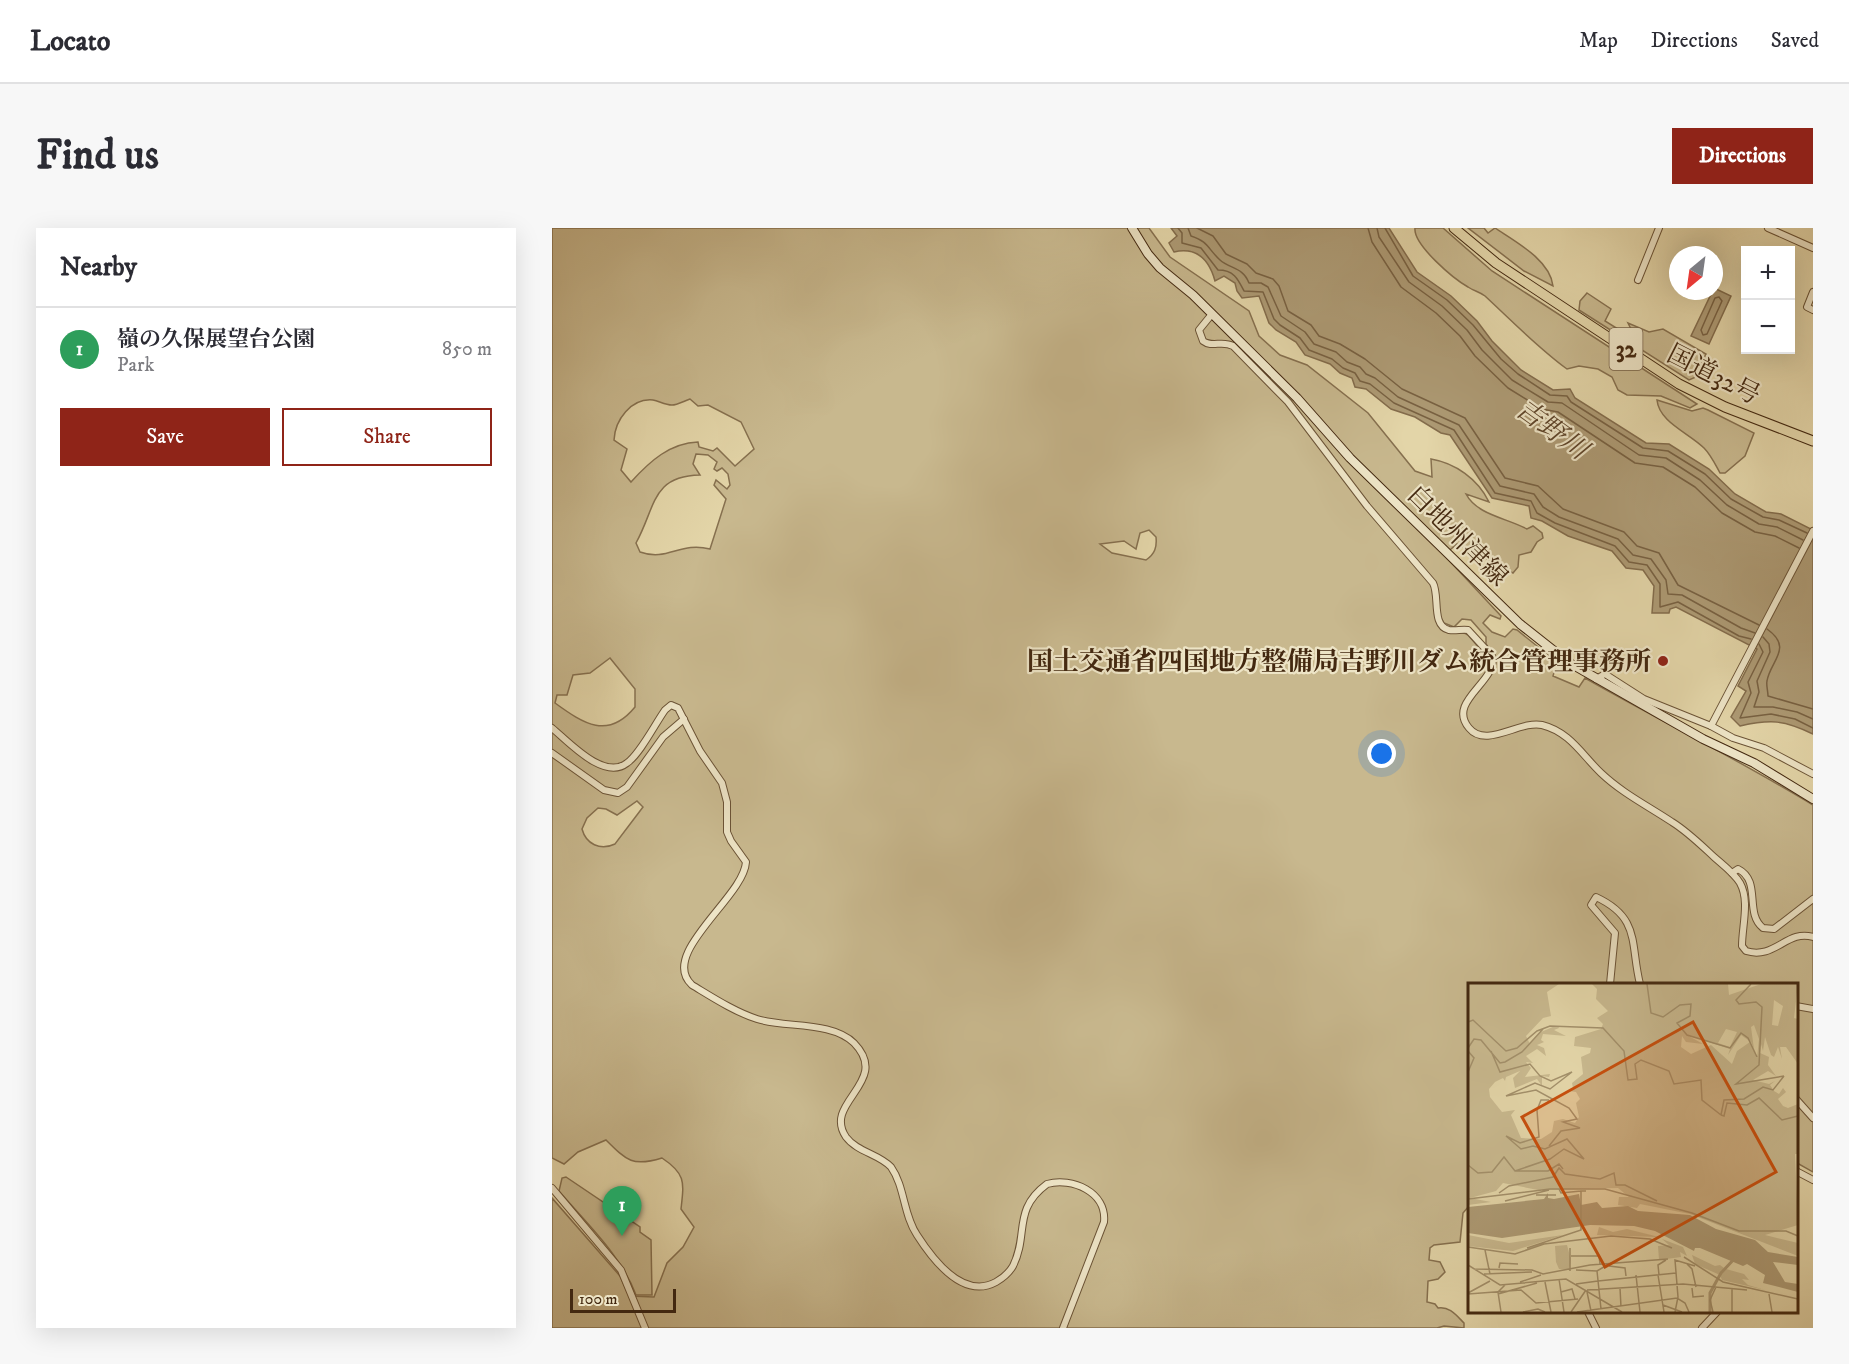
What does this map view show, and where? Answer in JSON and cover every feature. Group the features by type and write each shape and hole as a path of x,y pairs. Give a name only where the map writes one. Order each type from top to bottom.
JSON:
{"highway":[{"name":"国道32号","path":"1454,228 1496,263 1679,384 1725,407 1813,441"}],"main road":[{"name":"白地州津線","path":"1132,228 1153,261 1212,314 1298,399 1350,458 1507,613 1559,656 1596,679 1703,739 1754,762 1813,799"}],"street":[{"path":"1638,280 1659,228"},
{"path":"1768,228 1779,230 1813,248"},
{"path":"1813,292 1807,307 1813,310"},
{"path":"1212,314 1199,330 1203,341 1211,345 1227,343 1233,346 1288,402 1367,506 1433,583 1437,594 1438,616 1441,625 1448,630 1468,630 1492,656 1490,671 1466,705 1465,721 1469,728 1474,733 1492,736 1520,726 1540,725 1552,729 1566,736 1611,782 1686,831 1738,880 1744,894 1742,946 1746,951 1767,952 1794,937 1813,937"},
{"path":"1711,726 1813,531"},
{"path":"1596,679 1605,674 1644,699 1711,726 1733,738 1764,748 1813,774"},
{"path":"552,728 588,757 602,766 612,768 627,763 669,706 678,708 700,751 722,783 727,802 730,841 746,862 745,872 731,895 691,946 684,965 688,982 756,1019 813,1027 841,1035 853,1042 861,1053 866,1072 859,1088 843,1109 841,1119 845,1136 858,1147 883,1159 891,1167 916,1233 937,1263 962,1281 981,1287 999,1280 1008,1273 1016,1258 1027,1205 1047,1184 1069,1182 1089,1190 1102,1207 1104,1222 1063,1328"},
{"path":"552,753 604,790 618,793 627,787 663,737 684,719"},
{"path":"1732,873 1738,869 1741,870 1751,883 1756,919 1763,928 1774,929 1813,899"},
{"path":"1610,983 1614,933 1591,905 1596,897 1619,914 1630,926 1640,983"},
{"path":"1798,1006 1813,1009"},
{"path":"1798,1100 1813,1118"},
{"path":"1798,1172 1813,1180"},
{"path":"552,1188 621,1269 645,1328"},
{"path":"1589,1313 1596,1328"},
{"path":"1702,1328 1715,1313"}],"shaded area":[{"path":"552,228 1149,228 1170,257 1249,311 1259,336 1280,355 1307,365 1368,413 1415,471 1432,477 1431,459 1449,464 1465,473 1479,486 1489,502 1466,494 1477,507 1527,529 1533,526 1542,533 1543,538 1537,542 1531,552 1519,555 1518,567 1513,573 1457,544 1444,555 1501,616 1500,619 1490,615 1483,623 1492,632 1505,637 1513,629 1517,630 1557,662 1553,676 1579,687 1585,678 1813,805 1813,1172 1798,1164 1798,983 1468,983 1468,1207 1463,1213 1460,1242 1434,1245 1430,1248 1429,1260 1440,1262 1445,1272 1438,1279 1428,1281 1427,1302 1452,1312 1464,1323 1464,1328 1444,1326 1437,1328 552,1328 552,1198 620,1276 629,1296 654,1297 667,1263 683,1247 694,1227 681,1209 682,1179 676,1169 662,1158 637,1162 625,1157 606,1140 578,1152 564,1164 552,1158","holes":["690,399 698,406 708,405 741,422 754,449 735,466 717,448 713,451 699,447 698,442 688,443 661,454 631,482 621,470 627,449 614,440 621,418 631,407 645,400 672,405","696,454 708,455 717,462 714,469 717,471 722,468 728,474 730,485 727,489 716,480 714,485 726,499 710,549 690,548 659,555 640,552 636,543 657,496 663,487 672,481 700,475 693,464","1149,530 1156,537 1155,550 1146,560 1112,553 1100,544 1124,541 1136,549 1140,533","1440,616 1444,623 1454,627 1462,619 1471,620 1486,637 1486,644 1496,659 1495,666 1468,635 1445,631 1437,622","610,658 635,689 635,707 625,717 605,726 586,722 555,703 557,695 567,695 573,675 590,673","637,801 643,807 615,844 604,847 594,845 587,839 582,829 587,818 598,808 606,809 617,815"]},
{"path":"1415,228 1443,228 1492,271 1697,404 1690,408 1661,396 1627,395 1618,390 1612,377 1598,369 1579,366 1567,369 1535,343 1485,296 1462,283 1445,269 1420,243"},
{"path":"1468,228 1484,228 1488,233 1495,228 1531,252 1546,268 1553,286 1524,271"},
{"path":"1587,293 1611,309 1605,321 1637,341 1628,323 1649,332 1663,329 1706,354 1696,377 1689,380 1579,310 1580,301"},
{"path":"1657,400 1692,411 1703,408 1754,433 1745,456 1725,473 1720,473 1704,448 1663,415"},
{"path":"566,1177 640,1227 640,1232 651,1240 652,1295 636,1295 630,1280 612,1253 559,1191 562,1178"}],"water":[{"name":"吉野川","path":"1171,228 1389,228 1417,272 1451,296 1521,370 1553,390 1570,389 1575,398 1646,443 1669,444 1709,469 1735,494 1766,512 1781,514 1813,530 1813,734 1777,722 1760,722 1740,726 1731,717 1746,691 1738,686 1757,649 1676,607 1670,609 1669,613 1652,613 1654,586 1643,570 1626,568 1612,551 1568,536 1542,521 1531,518 1529,506 1492,498 1450,435 1441,433 1415,417 1391,409 1366,389 1355,387 1352,378 1340,373 1330,364 1305,355 1296,342 1269,323 1259,296 1242,298 1235,283 1224,276 1215,281 1209,266 1200,256 1189,251 1174,252 1169,243 1177,236"},
{"path":"1723,292 1731,296 1709,344 1691,336 1708,300 1723,300"}],"place":[{"name":"国土交通省四国地方整備局吉野川ダム統合管理事務所","path":"1663,661"},
{"name":"嶺の久保展望台公園","path":"622,1236"}]}
